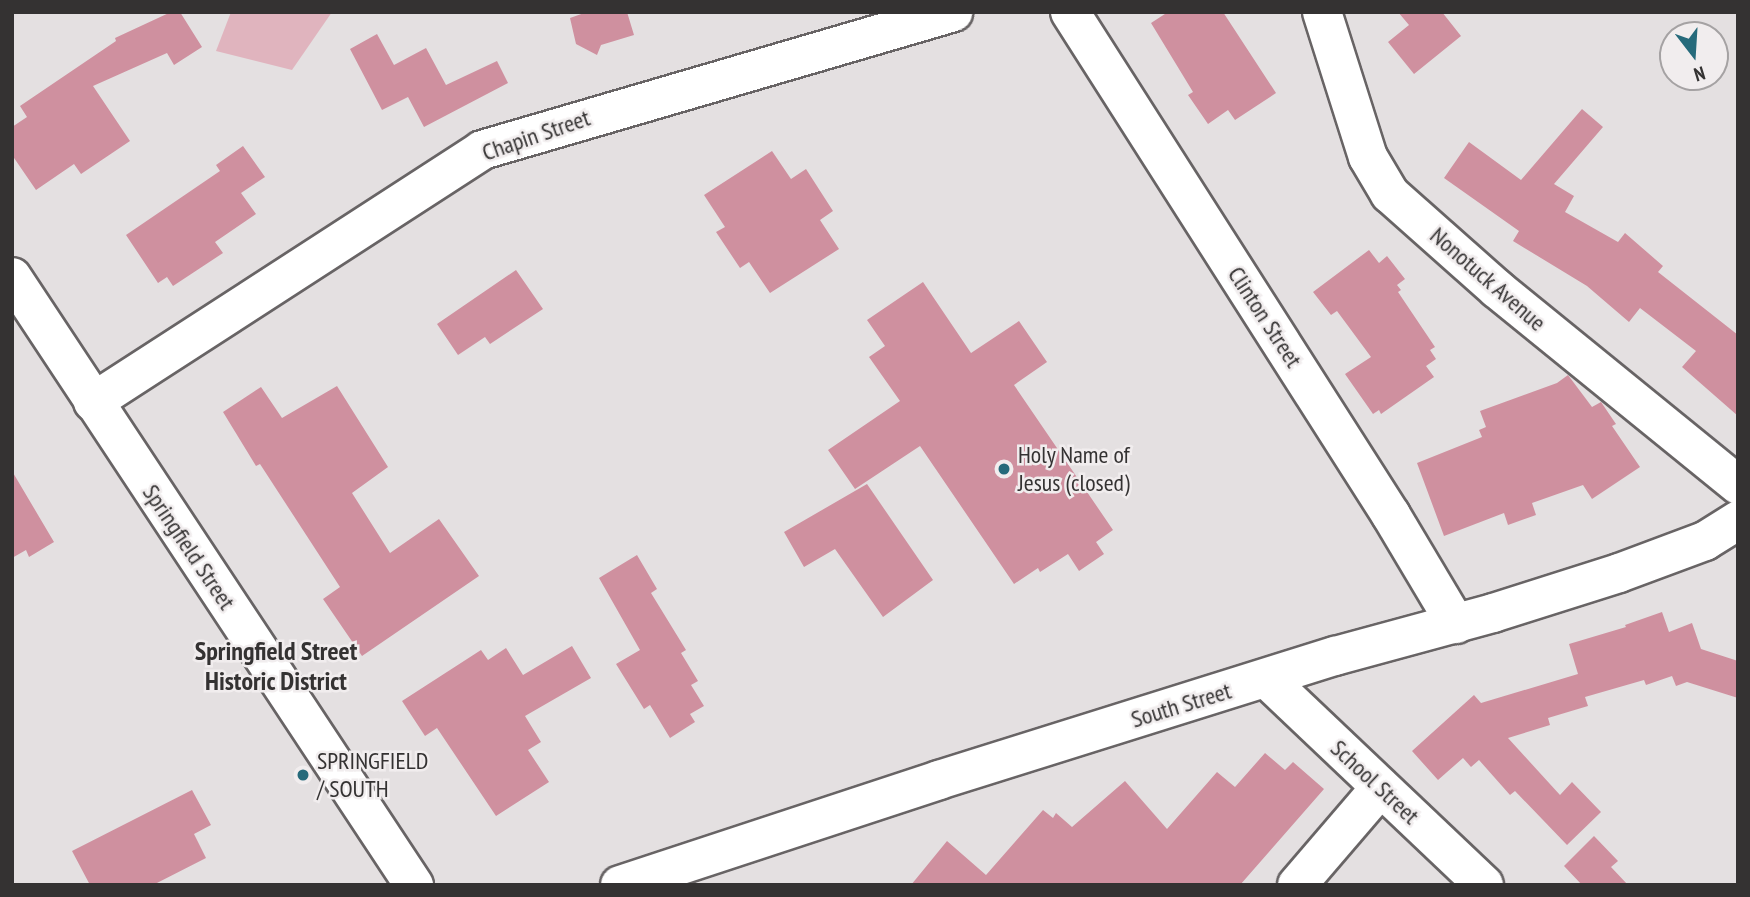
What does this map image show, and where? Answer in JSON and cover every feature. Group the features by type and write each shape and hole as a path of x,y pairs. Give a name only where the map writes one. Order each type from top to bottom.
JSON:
{"street":[{"name":"Chapin Street","path":"93,402 482,150 953,12"},
{"name":"Clinton Street","path":"1070,12 1391,515 1456,624"},
{"name":"Nonotuck Avenue","path":"1322,12 1368,157 1390,194 1497,289 1738,485"},
{"name":"Springfield Street","path":"12,277 414,885"},
{"name":"South Street","path":"620,885 939,780 1335,656 1456,624 1693,546 1738,520"},
{"name":"School Street","path":"1267,679 1484,885"},
{"path":"1297,885 1380,788"}],"shaded area":[{"path":"231,12 332,12 292,70 216,51"}],"building":[{"path":"171,12 180,12 202,47 174,65 167,53 93,86 130,141 81,174 74,164 36,190 12,155 12,127 27,117 20,106 116,41 115,38"},
{"path":"587,12 627,12 634,35 601,45 597,55 576,44 570,18"},
{"path":"1168,12 1223,12 1276,93 1235,120 1228,110 1208,124 1188,95 1193,92 1151,23"},
{"path":"1398,12 1442,12 1461,36 1414,74 1388,42 1409,25"},
{"path":"377,34 394,65 426,48 446,85 497,61 508,83 424,127 408,97 382,110 350,49"},
{"path":"1582,109 1603,127 1554,184 1574,196 1565,212 1618,242 1625,233 1663,266 1658,272 1738,335 1738,416 1682,367 1696,351 1640,308 1629,322 1587,286 1513,241 1519,231 1444,178 1469,142 1521,180"},
{"path":"243,146 265,177 241,193 256,214 215,242 223,253 173,286 167,277 158,283 126,235 220,171 216,165"},
{"path":"772,151 791,179 806,169 833,211 820,220 839,249 770,293 749,262 740,268 716,232 725,227 704,195"},
{"path":"1369,250 1379,263 1387,256 1405,279 1397,285 1401,290 1398,292 1435,347 1430,350 1436,359 1426,366 1434,377 1381,414 1379,410 1373,414 1345,374 1371,357 1337,311 1331,315 1313,292"},
{"path":"516,270 543,309 490,344 485,337 458,355 437,324"},
{"name":"Holy Name of Jesus (closed)","path":"923,282 971,353 1019,321 1047,362 1014,385 1113,530 1096,542 1104,554 1079,571 1068,554 1040,572 1038,568 1014,584 920,446 855,489 828,450 900,401 869,357 885,346 867,320"},
{"path":"1568,375 1592,407 1601,402 1616,424 1612,426 1640,467 1592,499 1583,485 1532,503 1536,515 1508,525 1504,513 1444,536 1417,463 1482,437 1479,430 1486,427 1480,411 1557,383"},
{"path":"337,386 388,467 352,493 390,553 439,519 479,576 362,656 323,599 340,587 260,464 256,466 223,412 261,387 282,418"},
{"path":"12,471 54,542 29,557 26,550 12,558"},
{"path":"867,484 933,580 883,617 835,549 804,567 784,532"},
{"path":"637,555 657,589 651,593 686,650 681,653 698,681 691,685 704,706 690,714 695,722 670,738 650,705 644,709 616,664 640,650 599,578"},
{"path":"1662,612 1669,632 1692,623 1701,649 1738,661 1738,698 1687,682 1676,686 1672,676 1646,685 1644,680 1585,697 1588,706 1548,718 1550,725 1508,738 1560,795 1572,782 1601,812 1567,845 1515,791 1510,795 1479,760 1471,767 1463,758 1438,780 1412,751 1474,695 1481,703 1578,674 1569,644 1626,627 1625,625"},
{"path":"572,646 591,678 525,716 541,742 528,750 549,782 496,816 437,728 425,736 402,701 481,650 488,660 506,648 523,675"},
{"path":"1265,753 1285,770 1293,762 1324,789 1240,885 911,885 947,841 986,875 1043,810 1053,818 1056,813 1072,827 1125,781 1167,829 1217,772 1235,787"},
{"path":"192,790 211,825 194,834 206,858 153,885 90,885 72,851"},
{"path":"1594,836 1618,861 1611,867 1628,885 1582,885 1564,866"}],"place":[{"name":"Holy Name of Jesus (closed)","path":"1004,469"},
{"name":"SPRINGFIELD / SOUTH","path":"303,775"}],"district":[{"name":"Springfield Street Historic District","path":"276,666"}]}
